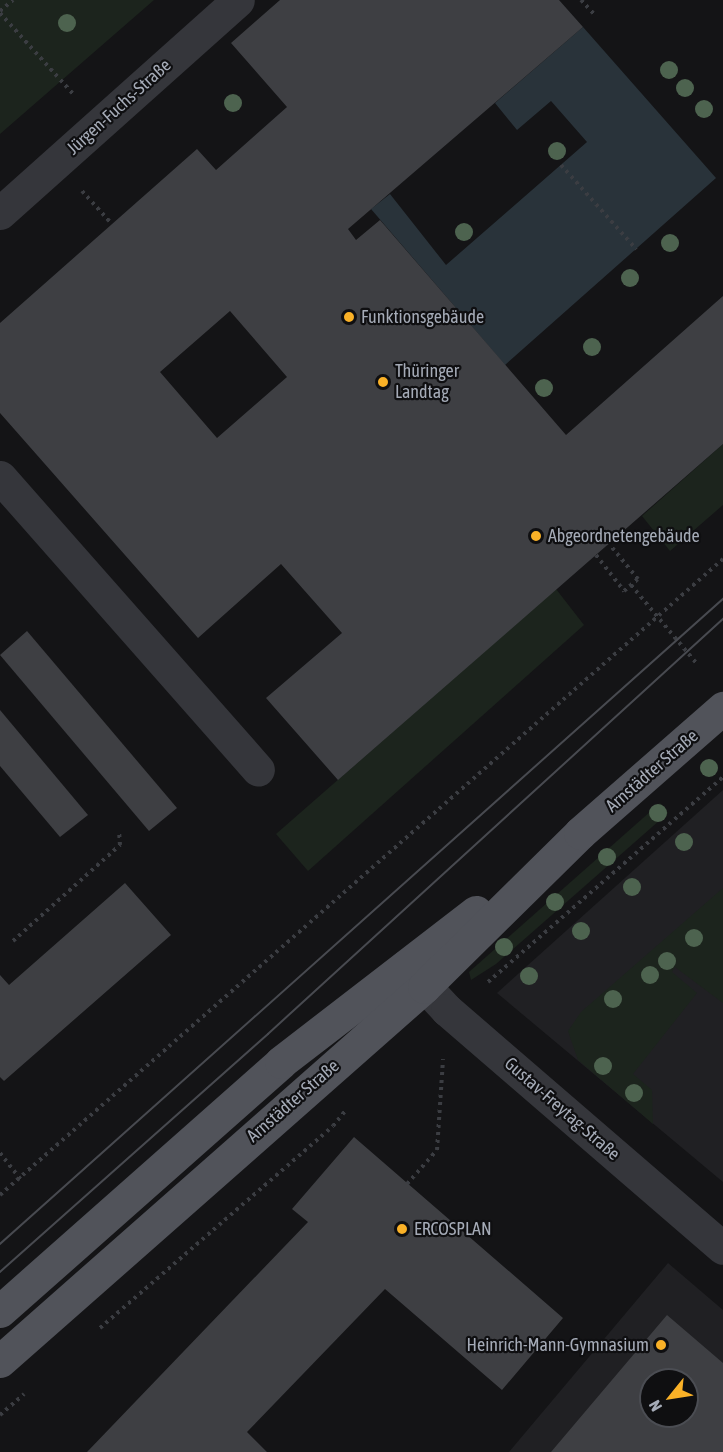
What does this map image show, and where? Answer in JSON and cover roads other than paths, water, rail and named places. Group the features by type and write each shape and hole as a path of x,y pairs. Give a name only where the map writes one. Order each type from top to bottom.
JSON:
{"main road":[{"name":"Arnstädter Straße","path":"0,1361 414,976 723,708"},
{"name":"Arnstädter Straße","path":"0,1311 280,1062 414,976"}],"street":[{"name":"Jürgen-Fuchs-Straße","path":"0,213 238,0"},
{"path":"0,477 258,770"},
{"name":"Gustav-Freytag-Straße","path":"414,976 447,1010 723,1248"}],"tram line":[{"path":"0,1244 723,599"},
{"path":"0,1272 268,1034 723,619"}],"place":[{"name":"Funktionsgebäude","path":"349,317"},
{"name":"Thüringer Landtag","path":"383,382"},
{"name":"Abgeordnetengebäude","path":"536,536"},
{"name":"ERCOSPLAN","path":"402,1229"},
{"name":"Heinrich-Mann-Gymnasium","path":"661,1345"}]}
